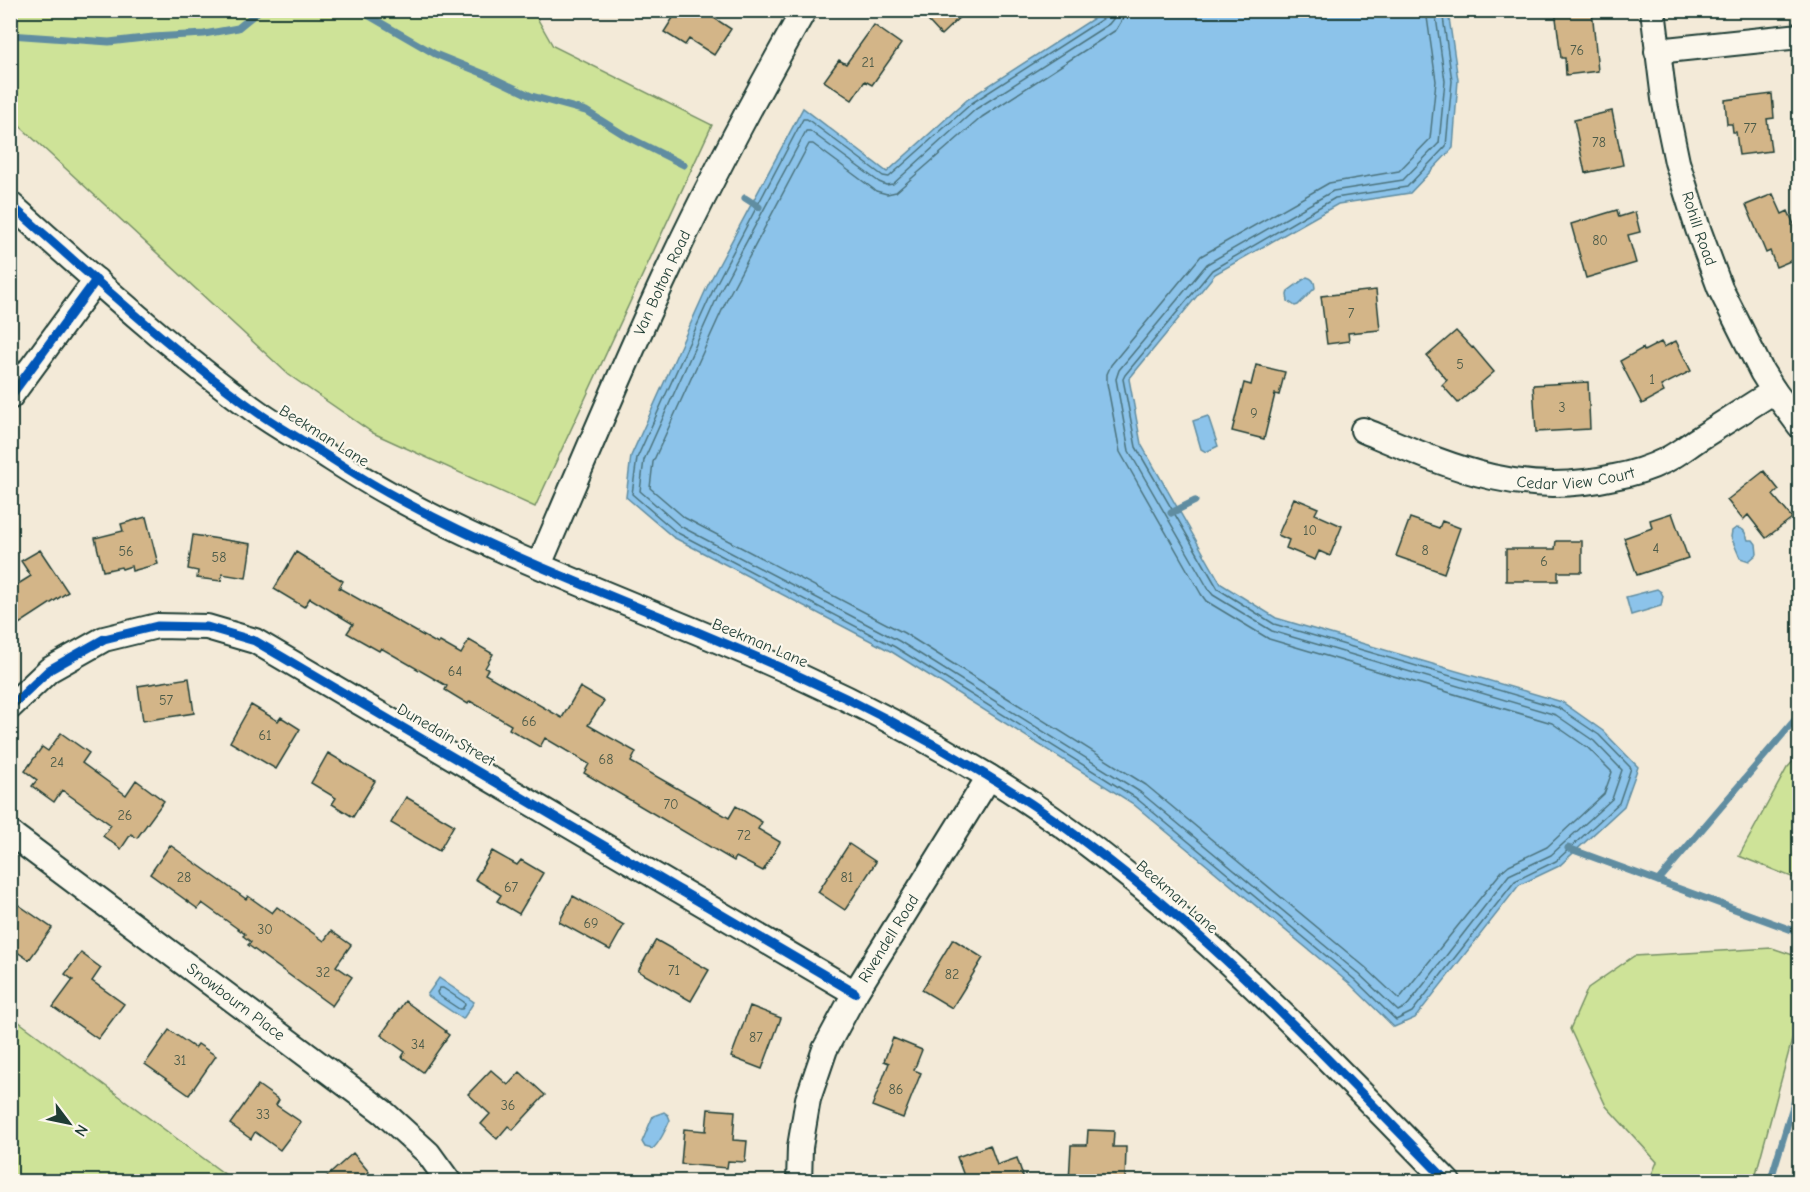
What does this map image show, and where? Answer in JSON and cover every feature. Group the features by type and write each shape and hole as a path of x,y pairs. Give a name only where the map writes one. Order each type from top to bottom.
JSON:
{"street":[{"name":"Van Bolton Road","path":"539,565 662,282 714,177 804,10"},
{"name":"Rohill Road","path":"1653,10 1664,99 1677,162 1698,229 1720,288 1762,372 1800,426"},
{"path":"1657,51 1800,36"},
{"name":"Beekman Lane","path":"10,204 205,373 258,413 385,492 539,565 796,674 904,728 989,777 1082,839 1152,893 1222,956 1288,1019 1448,1182"},
{"path":"10,397 96,280"},
{"name":"Cedar View Court","path":"1364,430 1422,455 1481,476 1549,486 1589,483 1629,474 1665,460 1774,391"},
{"name":"Dunedain Street","path":"10,707 49,670 104,639 157,626 207,627 255,641 855,993"},
{"name":"Rivendell Road","path":"799,1182 800,1147 808,1099 825,1049 855,993 989,777"},
{"name":"Snowbourn Place","path":"10,833 383,1112 428,1153 449,1182"}],"green space":[{"path":"10,11 533,11 553,46 712,125 535,507 373,433 289,375 11,118"},
{"path":"1799,755 1799,880 1739,856 1787,768"},
{"path":"1772,948 1799,957 1799,1014 1754,1181 1649,1181 1657,1162 1606,1106 1570,1029 1588,988 1634,956"},
{"path":"11,1016 234,1181 11,1181"}],"water":[{"path":"1105,11 1448,11 1458,80 1453,148 1410,193 1338,204 1215,274 1129,379 1141,444 1221,584 1276,618 1562,702 1603,731 1638,767 1624,806 1559,866 1519,885 1415,1018 1394,1027 1350,984 1132,803 892,652 673,537 626,497 631,456 708,285 803,108 887,172 968,99"},
{"path":"1307,277 1313,281 1315,288 1295,306 1288,301 1288,291"},
{"path":"1208,416 1218,446 1206,452 1201,449 1193,421"},
{"path":"1736,528 1743,530 1748,540 1753,540 1756,544 1757,554 1749,561 1740,558 1731,537 1732,531"},
{"path":"1657,589 1663,596 1661,606 1631,615 1626,597"},
{"path":"439,978 474,1002 463,1019 427,995"},
{"path":"664,1112 670,1120 662,1136 652,1149 645,1147 642,1142 653,1116"}],"building":[{"path":"678,10 702,10 731,29 714,55 689,39 685,45 664,32"},
{"path":"918,10 967,10 941,35"},
{"path":"1555,10 1592,10 1598,71 1566,75 1565,58 1561,58"},
{"path":"874,25 901,44 872,85 865,81 852,100 824,81 839,60 846,64"},
{"path":"1772,94 1774,118 1767,119 1771,151 1739,155 1736,132 1733,132 1732,124 1727,124 1725,100"},
{"path":"1612,111 1623,165 1585,173 1574,120"},
{"path":"1773,194 1782,214 1788,211 1800,238 1800,257 1776,267 1770,251 1766,253 1746,205"},
{"path":"1617,210 1619,217 1635,212 1640,232 1628,235 1636,263 1586,278 1571,224"},
{"path":"1376,290 1380,330 1348,333 1349,341 1327,344 1321,296"},
{"path":"1456,331 1494,372 1458,403 1442,385 1447,380 1427,356"},
{"path":"1676,341 1691,371 1661,386 1664,392 1642,404 1620,361 1643,348 1644,351 1661,342 1664,347"},
{"path":"1256,365 1285,372 1279,395 1275,394 1264,439 1232,431 1244,383 1251,385"},
{"path":"1588,382 1590,429 1536,432 1533,385"},
{"path":"1764,471 1779,490 1773,495 1792,518 1766,538 1748,515 1743,520 1727,500"},
{"path":"1294,498 1318,508 1315,514 1342,526 1330,556 1319,551 1315,560 1286,548 1289,540 1278,535"},
{"path":"1672,513 1688,558 1637,575 1624,538 1652,528 1650,520"},
{"path":"146,517 158,564 132,571 131,566 103,571 95,538 123,531 121,524"},
{"path":"1410,518 1439,528 1442,521 1460,528 1444,573 1396,556"},
{"path":"193,535 251,544 246,578 222,574 221,581 197,578 198,571 188,569"},
{"path":"1556,541 1582,541 1582,572 1558,572 1558,581 1506,581 1506,549 1555,549"},
{"path":"40,550 68,592 19,624 10,610 10,589 31,576 21,561"},
{"path":"296,552 343,581 339,588 438,644 440,642 461,654 469,640 493,654 485,668 488,669 485,674 562,718 580,687 604,701 588,725 636,752 631,762 729,818 736,806 762,822 758,829 780,842 763,871 736,857 734,861 584,773 589,764 545,738 540,747 509,729 511,725 470,701 468,704 445,690 447,686 381,648 379,651 347,633 353,624 310,598 304,607 274,589"},
{"path":"189,678 194,713 143,721 138,686"},
{"path":"251,705 278,721 281,717 300,729 276,769 230,742"},
{"path":"61,733 89,753 82,763 126,795 136,780 164,801 137,838 131,834 121,849 103,836 111,825 62,790 54,802 32,786 37,780 25,771 42,747 48,751"},
{"path":"328,753 375,781 353,817 332,804 336,798 311,783"},
{"path":"406,797 454,825 439,851 391,823"},
{"path":"849,844 876,862 845,910 818,892"},
{"path":"170,845 246,899 248,896 272,913 277,907 324,941 331,931 351,945 336,966 352,977 332,1006 248,945 251,942 243,936 245,934 202,903 198,909 150,874"},
{"path":"492,851 517,865 521,860 543,873 519,914 497,901 501,895 475,879"},
{"path":"573,896 624,925 610,950 559,922"},
{"path":"10,899 52,928 29,960 10,947"},
{"path":"953,939 983,958 952,1008 922,990"},
{"path":"656,940 709,970 691,1001 638,971"},
{"path":"81,953 101,968 92,981 124,1004 98,1039 53,1007 73,980 65,974"},
{"path":"405,1001 449,1035 423,1072 402,1057 405,1052 381,1035"},
{"path":"750,1006 781,1018 762,1069 731,1057"},
{"path":"169,1030 195,1048 198,1044 216,1056 189,1095 145,1064"},
{"path":"893,1038 922,1050 914,1070 921,1073 903,1118 872,1106 889,1063 884,1061"},
{"path":"491,1070 508,1085 520,1072 545,1095 513,1130 508,1126 497,1139 481,1124 490,1114 468,1094"},
{"path":"258,1085 279,1100 276,1105 301,1122 280,1150 255,1132 251,1139 230,1124"},
{"path":"708,1109 735,1111 733,1140 747,1141 745,1162 728,1161 727,1168 681,1164 684,1129 706,1131"},
{"path":"1088,1130 1114,1131 1113,1147 1126,1147 1125,1182 1069,1182 1071,1145 1087,1145"},
{"path":"990,1145 997,1165 1017,1158 1025,1182 957,1182 957,1178 964,1176 957,1157"},
{"path":"353,1153 369,1172 358,1182 321,1182"}],"waterway":[{"path":"10,35 109,42 204,34 238,28 260,10"},
{"path":"359,10 435,54 531,96 586,111 626,136 684,165"},
{"path":"745,198 759,207"},
{"path":"1171,513 1195,501"},
{"path":"1658,881 1800,714"},
{"path":"1568,848 1800,933"},
{"path":"1770,1182 1800,1083"}],"cycle path":[{"path":"10,204 190,361 268,419 369,482 488,544 748,653 847,698 963,761 1051,817 1113,863 1229,963 1340,1071 1448,1182"},
{"path":"10,397 96,280"},
{"path":"10,707 49,670 104,639 157,626 207,627 255,641 855,993"}]}
